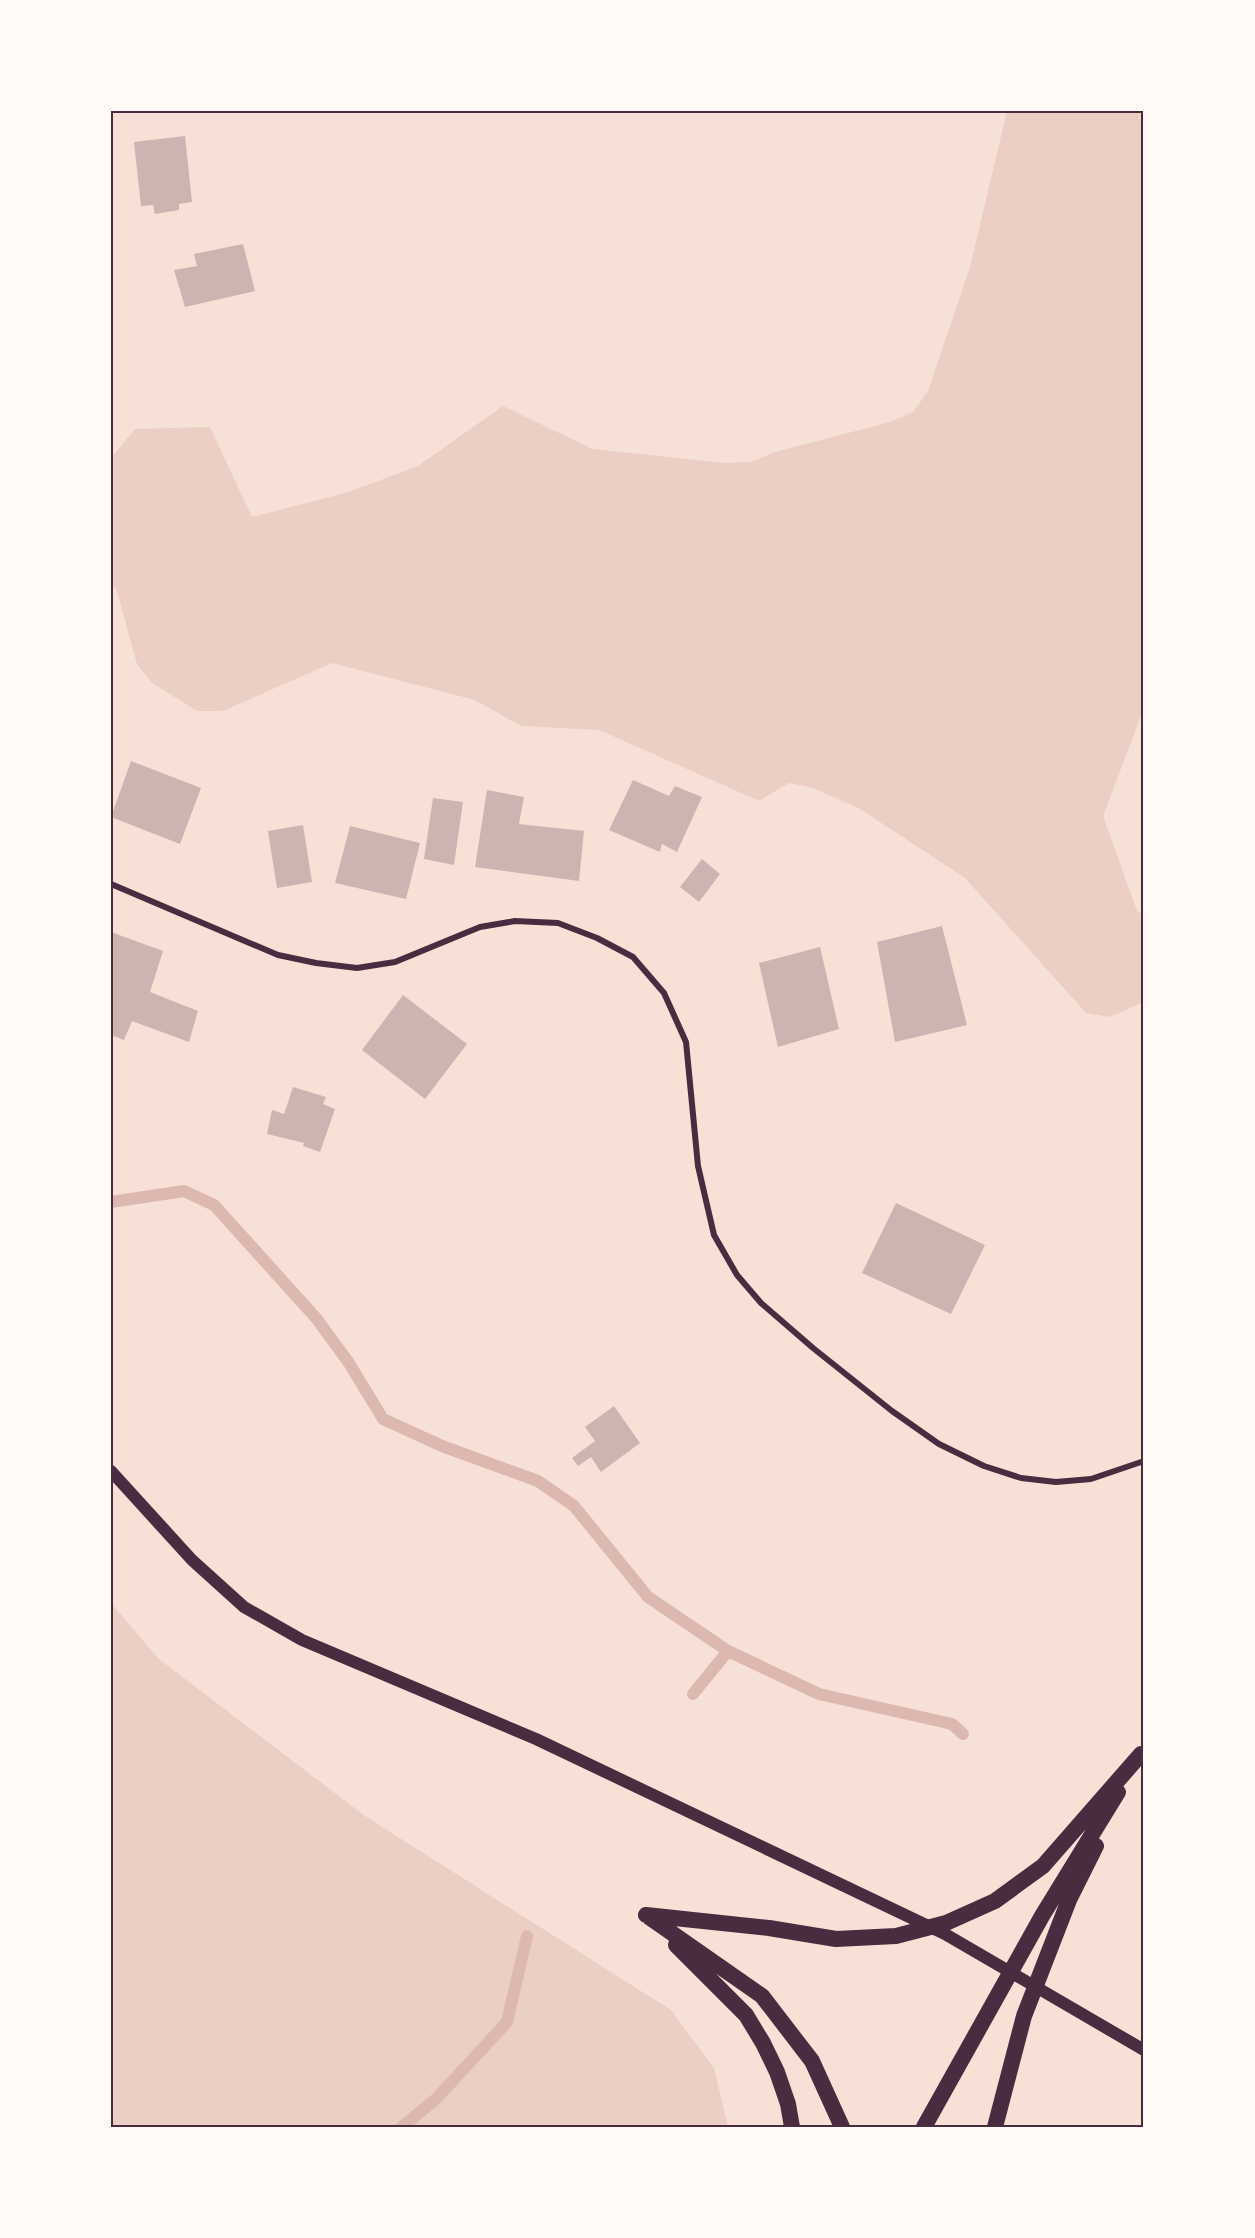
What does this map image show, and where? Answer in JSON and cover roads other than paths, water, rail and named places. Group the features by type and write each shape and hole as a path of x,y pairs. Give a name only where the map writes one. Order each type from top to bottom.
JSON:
{"highway":[{"path":"646,1915 769,1928 837,1939 896,1936 946,1923 995,1901 1042,1866 1143,1753"},
{"path":"925,2125 1042,1916 1143,1753"},
{"path":"995,2127 1024,2016 1069,1900 1143,1753"},
{"path":"646,1915 746,2015 777,2072 788,2104 792,2127"},
{"path":"646,1915 762,1996 812,2061 842,2127"}],"main road":[{"path":"111,1471 192,1560 244,1606 302,1640 536,1739 945,1934 1144,2050"}],"street":[{"path":"111,884 278,955 316,963 357,968 395,962 480,927 515,921 558,923 597,938 633,957 664,993 686,1042 698,1166 714,1235 737,1275 761,1303 892,1411 939,1443 984,1466 1021,1478 1056,1482 1091,1479 1144,1461"}],"waterway":[{"path":"111,1202 184,1191 214,1205 316,1318 349,1363 383,1419 442,1446 538,1481 574,1506 648,1597 728,1651 819,1694 952,1724 963,1734"},
{"path":"693,1694 728,1651"},
{"path":"402,2127 436,2099 507,2022 527,1936"}]}
